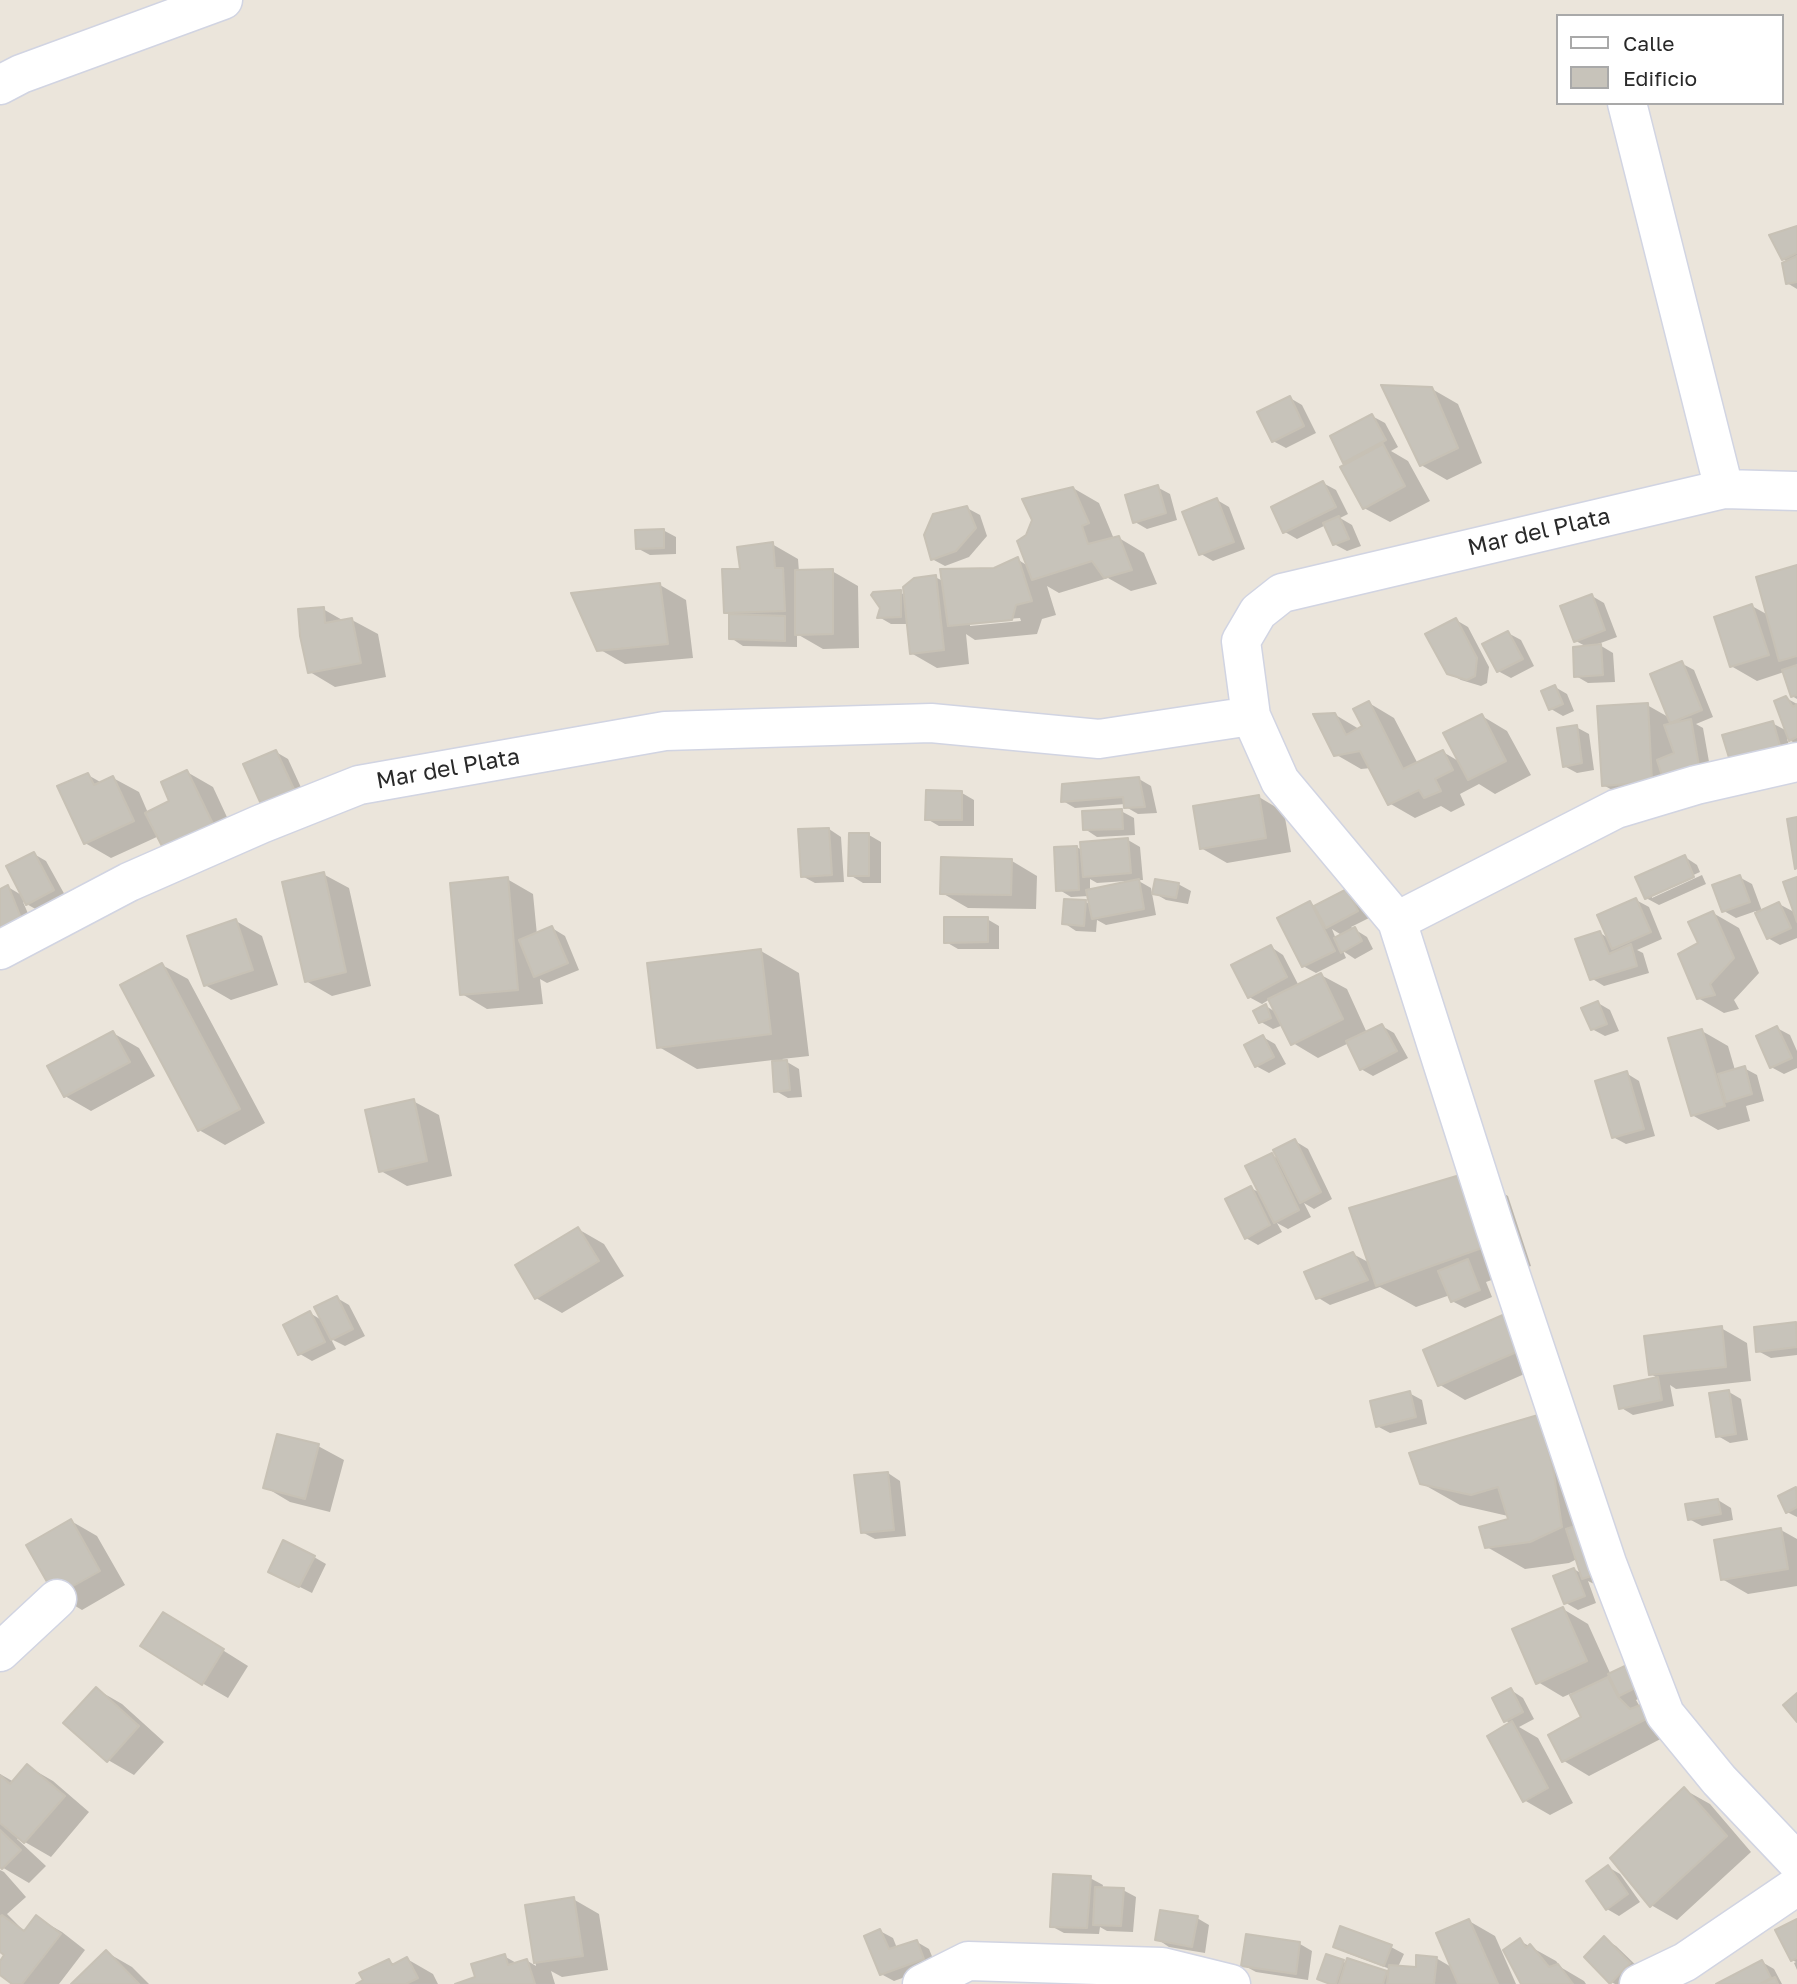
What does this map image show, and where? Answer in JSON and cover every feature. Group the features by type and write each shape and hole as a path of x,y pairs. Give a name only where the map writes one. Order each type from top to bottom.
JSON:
{"street":[{"path":"0,85 21,74 223,0"},
{"path":"1628,105 1724,489"},
{"name":"Mar del Plata","path":"0,950 129,882 261,824 359,785 665,731 931,723 1099,739 1251,716 1241,641 1258,612 1282,593 1724,489 1797,491"},
{"path":"1251,716 1280,781 1397,921 1491,1216 1607,1563 1665,1714 1719,1780 1797,1862"},
{"path":"1397,921 1616,809 1696,785 1797,762"},
{"path":"0,1652 57,1599"},
{"path":"1657,1980 1797,1886"},
{"path":"922,1984 968,1961 1162,1967 1230,1984"}],"building":[{"path":"1797,226 1797,253 1782,260 1769,235"},
{"path":"1797,256 1797,282 1786,284 1782,263"},
{"path":"1381,385 1432,387 1458,448 1420,466"},
{"path":"1290,396 1304,426 1272,442 1257,412"},
{"path":"1372,414 1386,440 1343,463 1330,436"},
{"path":"1383,444 1405,486 1363,509 1340,467"},
{"path":"1323,481 1336,507 1283,533 1271,507"},
{"path":"1158,485 1166,513 1133,523 1125,495"},
{"path":"1073,487 1089,523 1082,526 1088,544 1119,536 1132,570 1104,578 1092,561 1032,580 1017,541 1026,535 1032,520 1022,499"},
{"path":"1217,498 1234,542 1199,555 1182,512"},
{"path":"967,506 976,528 956,551 931,560 924,535 933,514"},
{"path":"1339,516 1349,539 1333,545 1323,523"},
{"path":"664,529 664,548 636,549 635,530"},
{"path":"773,542 775,568 783,568 785,611 724,613 722,569 740,569 737,547"},
{"path":"1018,557 1032,601 1016,605 1012,620 948,626 940,569 994,568"},
{"path":"1797,565 1797,656 1779,661 1756,577"},
{"path":"833,569 833,634 795,635 795,570"},
{"path":"936,575 944,650 910,654 903,587 914,578"},
{"path":"660,583 668,644 597,651 571,593"},
{"path":"901,590 901,617 877,618 880,608 871,595 873,592"},
{"path":"1592,594 1605,630 1574,642 1560,606"},
{"path":"1752,604 1769,655 1730,667 1714,617"},
{"path":"324,607 325,623 352,618 361,663 308,673 300,636 298,609"},
{"path":"729,614 785,616 785,641 729,639"},
{"path":"1456,618 1477,658 1475,676 1467,680 1447,674 1425,634"},
{"path":"1508,631 1523,659 1497,672 1482,644"},
{"path":"1601,644 1603,675 1574,677 1573,647"},
{"path":"1682,661 1702,710 1670,723 1650,674"},
{"path":"1797,665 1797,695 1791,697 1782,670"},
{"path":"1555,685 1563,704 1549,710 1541,691"},
{"path":"1786,696 1793,707 1797,704 1797,737 1789,741 1774,701"},
{"path":"1369,701 1403,769 1443,750 1453,770 1435,779 1441,791 1424,798 1419,790 1388,805 1360,751 1334,756 1313,714 1335,713 1346,735 1362,726 1353,709"},
{"path":"1648,703 1652,782 1602,786 1597,706"},
{"path":"1482,714 1506,761 1468,780 1443,733"},
{"path":"1691,719 1699,766 1663,779 1657,760 1674,753 1664,725"},
{"path":"1773,721 1780,746 1730,761 1722,735"},
{"path":"1577,725 1582,763 1563,767 1557,728"},
{"path":"276,750 298,798 265,813 243,764"},
{"path":"187,770 215,828 165,852 145,813 169,801 161,782"},
{"path":"88,773 94,785 113,776 134,821 84,844 57,786"},
{"path":"1139,777 1145,807 1124,808 1123,797 1061,802 1062,784"},
{"path":"926,790 962,791 962,820 925,820"},
{"path":"1259,795 1266,838 1200,849 1193,806"},
{"path":"1122,809 1123,829 1083,830 1082,811"},
{"path":"1797,817 1797,868 1795,869 1787,819"},
{"path":"829,828 832,875 801,877 798,829"},
{"path":"849,833 869,833 869,876 848,876"},
{"path":"1128,838 1131,873 1083,877 1080,842"},
{"path":"1077,846 1079,890 1056,891 1054,847"},
{"path":"34,852 54,890 26,905 6,866"},
{"path":"1685,855 1694,877 1645,899 1635,877"},
{"path":"941,857 1012,859 1011,895 940,894"},
{"path":"324,872 346,972 305,982 282,882"},
{"path":"1740,875 1750,902 1722,912 1712,885"},
{"path":"508,877 518,990 460,995 450,883"},
{"path":"1797,877 1797,922 1783,882"},
{"path":"1139,879 1144,909 1092,919 1086,890"},
{"path":"1155,879 1179,883 1176,898 1152,894"},
{"path":"8,885 21,918 0,928 0,889"},
{"path":"1347,889 1358,911 1326,928 1314,906"},
{"path":"1636,898 1651,932 1612,949 1597,915"},
{"path":"1064,899 1086,900 1084,926 1062,924"},
{"path":"1310,901 1335,951 1302,967 1277,918"},
{"path":"1779,902 1791,928 1767,939 1755,913"},
{"path":"1713,911 1734,958 1710,984 1715,995 1697,999 1678,954 1698,943 1688,922"},
{"path":"944,917 988,917 988,942 944,943"},
{"path":"236,919 253,970 204,986 187,936"},
{"path":"552,926 568,963 534,977 519,940"},
{"path":"1355,927 1362,941 1341,953 1334,938"},
{"path":"1600,931 1609,954 1631,944 1637,966 1590,980 1575,939"},
{"path":"1271,945 1287,977 1248,998 1231,965"},
{"path":"761,949 771,1034 657,1048 647,963"},
{"path":"162,963 240,1109 198,1131 120,985"},
{"path":"1321,973 1343,1019 1291,1045 1268,999"},
{"path":"1598,1001 1607,1024 1591,1030 1581,1008"},
{"path":"1266,1004 1271,1018 1259,1023 1253,1011"},
{"path":"1382,1024 1397,1051 1360,1070 1346,1041"},
{"path":"1777,1026 1792,1058 1770,1068 1756,1036"},
{"path":"1702,1029 1725,1106 1691,1116 1668,1038"},
{"path":"113,1031 130,1062 64,1097 47,1066"},
{"path":"1263,1035 1274,1057 1255,1067 1244,1045"},
{"path":"787,1060 790,1090 774,1092 772,1061"},
{"path":"1745,1066 1752,1094 1726,1102 1718,1074"},
{"path":"1627,1071 1644,1129 1612,1138 1595,1081"},
{"path":"414,1099 427,1161 379,1172 365,1110"},
{"path":"1295,1139 1321,1192 1300,1203 1273,1150"},
{"path":"1272,1153 1299,1210 1274,1223 1245,1166"},
{"path":"1470,1172 1493,1244 1376,1286 1349,1208"},
{"path":"1251,1186 1270,1225 1245,1239 1225,1199"},
{"path":"578,1227 599,1261 535,1299 515,1265"},
{"path":"1353,1252 1368,1280 1316,1299 1304,1272"},
{"path":"1468,1259 1480,1290 1451,1302 1438,1271"},
{"path":"337,1296 353,1329 331,1340 314,1307"},
{"path":"310,1311 325,1342 298,1355 283,1325"},
{"path":"1505,1314 1521,1350 1438,1386 1423,1350"},
{"path":"1796,1322 1797,1347 1756,1352 1754,1327"},
{"path":"1722,1326 1726,1367 1649,1375 1644,1336"},
{"path":"1658,1377 1662,1400 1619,1409 1614,1386"},
{"path":"1729,1390 1736,1434 1716,1437 1709,1393"},
{"path":"1410,1391 1416,1417 1376,1427 1370,1401"},
{"path":"1538,1415 1553,1468 1562,1527 1530,1542 1485,1548 1479,1527 1508,1519 1498,1487 1471,1495 1420,1484 1409,1453"},
{"path":"277,1434 319,1444 305,1499 263,1488"},
{"path":"888,1472 894,1530 861,1533 854,1475"},
{"path":"1796,1487 1797,1507 1786,1513 1778,1496"},
{"path":"1718,1499 1721,1514 1688,1520 1685,1504"},
{"path":"71,1519 100,1571 55,1596 26,1545"},
{"path":"1590,1521 1607,1571 1582,1579 1566,1529"},
{"path":"1781,1528 1788,1569 1721,1580 1714,1540"},
{"path":"283,1540 315,1556 299,1587 268,1572"},
{"path":"1574,1568 1585,1596 1564,1604 1553,1576"},
{"path":"1563,1607 1587,1661 1536,1684 1512,1629"},
{"path":"163,1612 224,1649 202,1685 140,1646"},
{"path":"1627,1665 1637,1687 1619,1696 1608,1674"},
{"path":"1608,1677 1618,1697 1630,1709 1646,1703 1652,1716 1562,1762 1548,1735 1581,1717 1570,1695"},
{"path":"96,1687 139,1726 107,1762 63,1723"},
{"path":"1511,1688 1523,1712 1504,1722 1492,1698"},
{"path":"1797,1693 1797,1722 1783,1705"},
{"path":"1512,1721 1548,1788 1523,1802 1487,1736"},
{"path":"27,1764 65,1796 24,1843 0,1823 0,1775 10,1784"},
{"path":"1684,1787 1727,1836 1650,1907 1610,1858"},
{"path":"0,1830 21,1850 2,1869 0,1867"},
{"path":"1608,1865 1628,1894 1606,1910 1586,1881"},
{"path":"1053,1874 1091,1876 1087,1928 1050,1927"},
{"path":"1095,1887 1124,1888 1121,1926 1093,1925"},
{"path":"574,1897 583,1956 534,1963 525,1905"},
{"path":"1160,1910 1198,1916 1192,1947 1155,1940"},
{"path":"2,1915 24,1931 36,1915 61,1934 22,1984 12,1984 0,1975 0,1961 4,1955 0,1952"},
{"path":"1469,1919 1498,1984 1458,1984 1436,1933"},
{"path":"1797,1919 1797,1958 1791,1961 1775,1930"},
{"path":"1340,1926 1392,1945 1384,1966 1333,1947"},
{"path":"880,1929 889,1949 917,1940 924,1959 880,1975 864,1936"},
{"path":"1246,1934 1300,1942 1296,1974 1241,1966"},
{"path":"1604,1936 1630,1963 1610,1984 1584,1957"},
{"path":"1520,1938 1526,1948 1530,1944 1549,1967 1558,1964 1573,1984 1521,1984 1503,1950"},
{"path":"106,1950 139,1984 71,1984"},
{"path":"505,1954 508,1965 527,1959 535,1984 455,1984 475,1977 471,1964"},
{"path":"1326,1954 1344,1960 1336,1984 1317,1979"},
{"path":"1416,1955 1437,1957 1434,1984 1387,1984 1389,1965 1416,1967"},
{"path":"407,1957 418,1978 406,1984 356,1984 363,1980 359,1973 389,1959 392,1965"},
{"path":"1347,1958 1387,1971 1383,1984 1339,1984"},
{"path":"1762,1960 1771,1978 1760,1984 1716,1984"},
{"path":"1775,1977 1778,1984 1762,1984"}]}
